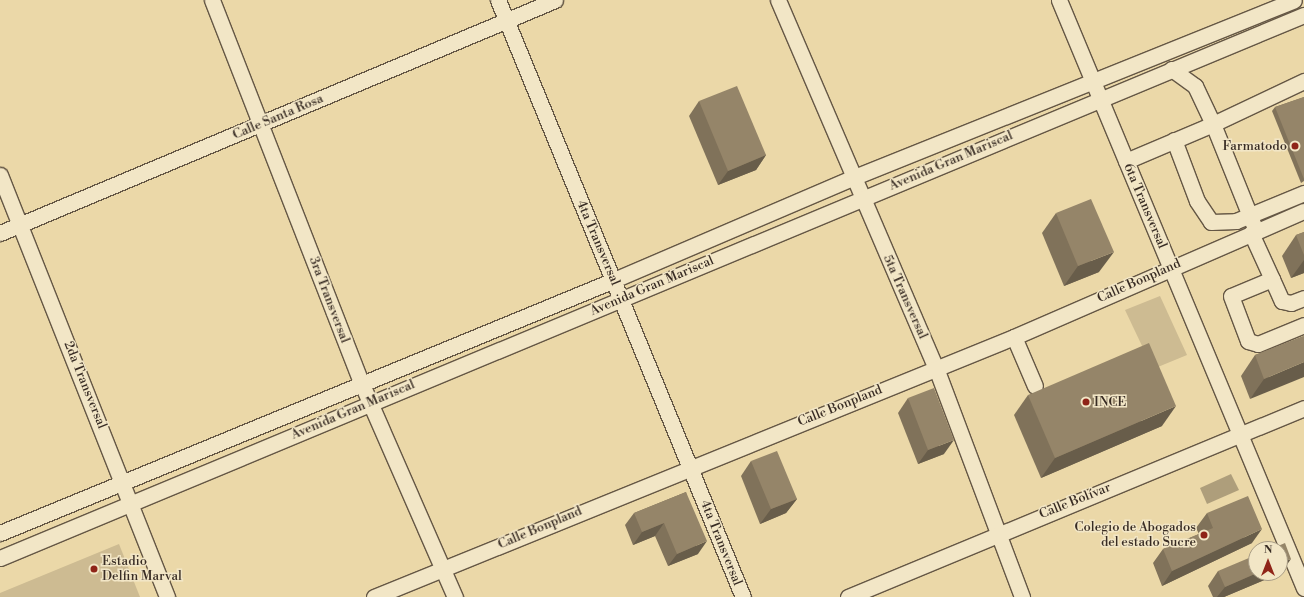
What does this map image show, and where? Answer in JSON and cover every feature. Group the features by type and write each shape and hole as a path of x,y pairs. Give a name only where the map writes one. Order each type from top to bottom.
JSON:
{"street":[{"name":"3ra Transversal","path":"212,0 361,382 444,568 455,597"},
{"name":"4ta Transversal","path":"498,0 743,597"},
{"name":"Calle Santa Rosa","path":"0,233 555,0"},
{"name":"5ta Transversal","path":"778,0 852,178 936,368 1022,597"},
{"name":"6ta Transversal","path":"1059,0 1304,588"},
{"name":"Avenida Gran Mariscal","path":"0,533 361,382 614,280 852,178 1294,0"},
{"name":"Avenida Gran Mariscal","path":"0,558 131,506 370,403 1304,15"},
{"path":"1172,69 1195,86 1213,124 1250,214 1254,232 1282,301 1291,303 1304,298"},
{"path":"1126,161 1213,124 1304,81"},
{"path":"1174,140 1204,216 1219,225 1304,193"},
{"name":"2da Transversal","path":"0,174 123,482 167,597"},
{"name":"Calle Bonpland","path":"374,597 690,466 1014,337 1171,267 1304,211"},
{"path":"1272,279 1231,296 1248,341 1258,344 1304,325"},
{"path":"1014,337 1035,386"},
{"name":"Calle Bolívar","path":"848,597 998,533 1304,408"}],"shaded area":[{"path":"1160,296 1187,355 1153,369 1125,310"},
{"path":"1231,474 1239,490 1207,504 1200,488"},
{"name":"Estadio Delfin Marval","path":"119,544 140,597 0,597 0,593"}],"building":[{"path":"737,86 766,155 728,171 699,101"},
{"name":"Farmatodo","path":"1304,97 1304,179 1275,107"},
{"path":"1091,199 1114,252 1078,266 1056,213"},
{"path":"1304,232 1304,255 1296,235"},
{"path":"1304,336 1304,362 1264,379 1255,355"},
{"path":"1149,343 1176,406 1055,458 1028,395"},
{"path":"934,388 954,440 928,450 908,398"},
{"path":"777,451 797,499 771,509 751,461"},
{"path":"686,492 707,541 677,554 664,523 642,532 634,513"},
{"path":"1248,496 1262,529 1172,571 1163,549 1213,528 1207,513"},
{"path":"1288,551 1291,559 1288,560"},
{"path":"1248,558 1248,577 1225,587 1218,571"}],"place":[{"name":"Farmatodo","path":"1295,146"},
{"name":"INCE","path":"1086,402"},
{"name":"Colegio de Abogados del estado Sucre","path":"1204,535"},
{"name":"Estadio Delfin Marval","path":"94,569"}]}
